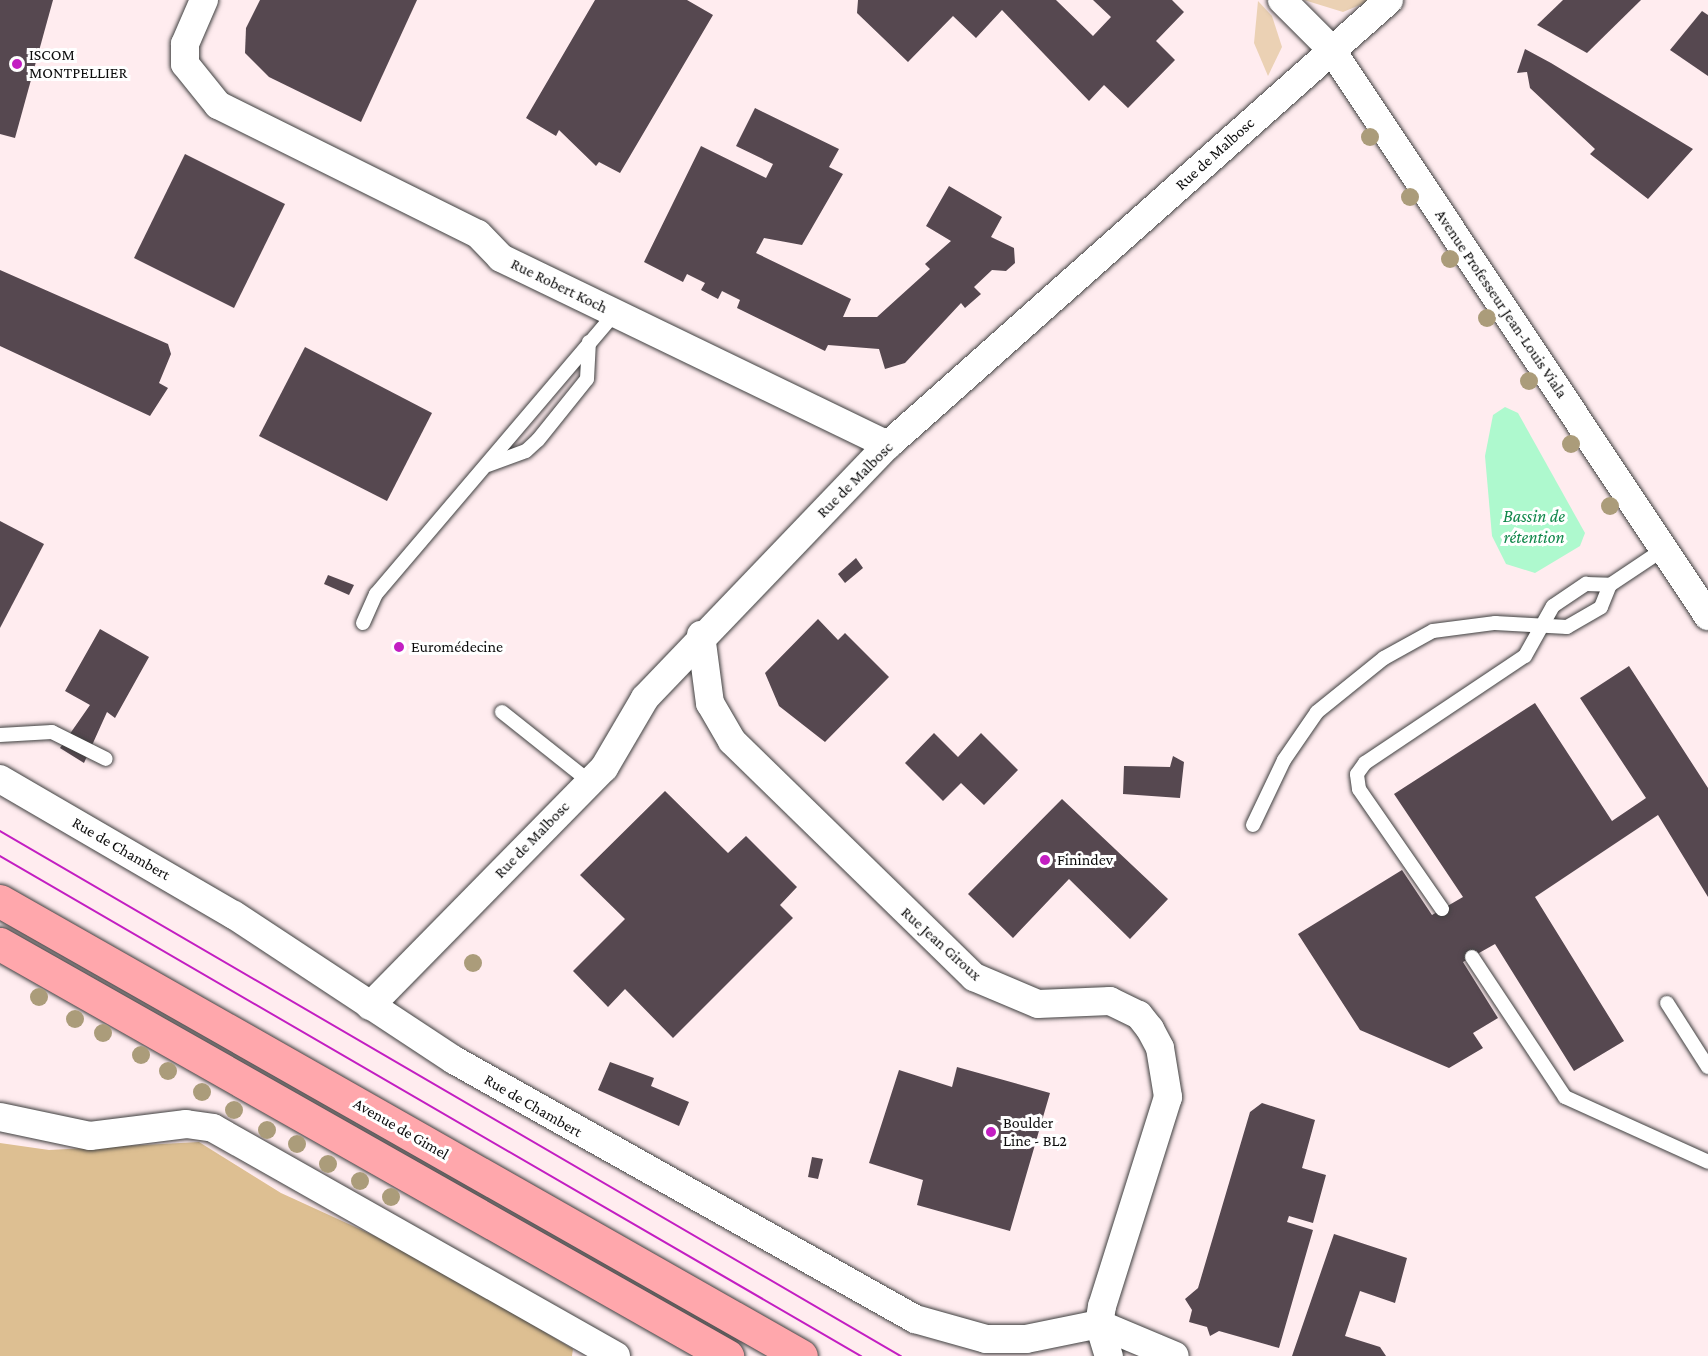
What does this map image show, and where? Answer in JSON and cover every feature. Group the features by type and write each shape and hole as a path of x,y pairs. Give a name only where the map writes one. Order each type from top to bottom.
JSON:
{"main road":[{"name":"Avenue de Gimel","path":"0,901 801,1356"},
{"path":"0,944 727,1356"}],"street":[{"name":"Rue Robert Koch","path":"204,0 185,44 185,64 218,105 478,234 501,258 888,445"},
{"name":"Avenue Professeur Jean-Louis Viala","path":"1282,0 1331,49 1708,616"},
{"name":"Rue de Malbosc","path":"370,1006 604,768 645,698 701,635 888,445 1331,49 1389,0"},
{"name":"Rue Jean Giroux","path":"701,635 710,703 732,741 974,977 1038,1004 1110,1001 1139,1015 1150,1029 1163,1057 1167,1097 1099,1324"},
{"name":"Rue de Chambert","path":"0,779 234,915 370,1006 726,1218 915,1319 986,1339 1026,1339 1099,1324"},
{"path":"0,1117 90,1136 186,1124 213,1128 616,1356"},
{"path":"1099,1324 1109,1356"},
{"path":"1099,1324 1174,1356"}],"lane":[{"path":"363,623 376,594 614,314"},
{"path":"486,466 526,451 538,440 587,380 589,342"},
{"path":"1253,825 1284,760 1317,712 1384,658 1433,631 1495,623 1543,628 1567,627 1601,607 1610,585 1664,549"},
{"path":"1442,909 1359,789 1357,774 1365,763 1525,656 1543,628 1552,606 1586,584 1610,585"},
{"path":"502,712 590,782"},
{"path":"0,735 52,732 106,759"},
{"path":"1472,957 1565,1097 1708,1162"},
{"path":"1667,1003 1708,1065"}],"shaded area":[{"path":"1304,0 1372,0 1343,12"},
{"path":"1258,1 1272,16 1282,47 1268,76 1254,43"},
{"path":"199,1142 281,1193 412,1253 573,1349 572,1356 0,1356 0,1143 49,1150"}],"water":[{"name":"Bassin de rétention","path":"1505,407 1518,413 1585,533 1580,546 1535,573 1506,564 1492,536 1485,456 1493,415"}],"building":[{"name":"ISCOM MONTPELLIER","path":"0,0 53,0 15,138 0,134"},
{"path":"260,0 417,0 361,122 269,77 245,53 246,28"},
{"path":"595,0 687,0 713,15 620,173 599,162 596,166 559,130 556,136 526,118"},
{"path":"858,0 1056,0 1093,36 1111,17 1093,0 1172,0 1184,12 1156,41 1175,60 1128,108 1104,85 1089,101 1002,10 976,38 953,16 908,62 857,13"},
{"path":"1563,0 1641,0 1587,53 1537,25"},
{"path":"1702,11 1708,15 1708,76 1670,50"},
{"path":"1525,49 1693,149 1648,199 1590,154 1595,149 1530,88 1527,72 1517,73"},
{"path":"755,108 839,149 829,167 843,174 802,245 764,238 756,253 851,299 843,317 877,317 930,269 925,264 951,241 926,226 949,186 1002,217 991,237 1014,248 1015,263 1006,271 992,270 974,287 981,294 965,308 961,303 905,363 885,369 879,349 828,345 825,351 737,308 740,300 722,291 718,299 701,290 705,283 687,274 683,282 644,262 701,146 766,178 773,164 736,146"},
{"path":"185,154 285,204 234,308 134,258"},
{"path":"0,270 168,344 171,354 159,383 168,388 150,416 0,346"},
{"path":"305,347 432,413 387,501 259,436"},
{"path":"0,521 44,544 0,628"},
{"path":"856,558 863,568 845,583 838,574"},
{"path":"328,575 354,585 349,595 324,584"},
{"path":"818,619 838,640 845,633 889,677 825,742 779,706 765,673"},
{"path":"100,629 149,657 115,718 107,712 84,763 60,748 90,705 65,691"},
{"path":"1629,666 1708,788 1708,897 1658,815 1535,897 1624,1041 1574,1071 1495,944 1463,962 1498,1018 1473,1033 1483,1048 1449,1068 1360,1030 1298,934 1402,870 1432,915 1463,897 1394,794 1535,703 1612,821 1646,798 1580,698"},
{"path":"934,733 958,757 981,733 1018,770 984,805 961,783 943,801 905,763"},
{"path":"1173,756 1184,762 1180,798 1123,794 1124,766 1170,767"},
{"path":"665,791 728,853 746,836 797,887 780,905 793,918 673,1038 625,989 608,1007 573,971 625,919 580,875"},
{"name":"Finindev","path":"1062,799 1168,899 1130,939 1069,879 1013,938 968,894"},
{"path":"610,1062 654,1078 651,1086 689,1102 679,1126 598,1090"},
{"path":"957,1067 1050,1093 1010,1231 917,1205 923,1180 869,1163 899,1070 952,1087"},
{"path":"1262,1103 1315,1120 1302,1168 1326,1175 1313,1223 1289,1216 1287,1222 1313,1230 1279,1348 1219,1331 1210,1336 1207,1327 1189,1322 1192,1310 1185,1299 1198,1288 1250,1112"},
{"path":"812,1157 823,1159 818,1179 808,1177"},
{"path":"1334,1234 1407,1258 1395,1303 1360,1291 1345,1336 1380,1347 1386,1356 1292,1356"}],"tram line":[{"path":"0,831 901,1356"},
{"path":"0,856 861,1356"}],"place":[{"name":"ISCOM MONTPELLIER","path":"17,64"},
{"name":"Euromédecine","path":"399,647"},
{"name":"Finindev","path":"1045,860"},
{"name":"Boulder Line - BL2","path":"991,1132"}]}
